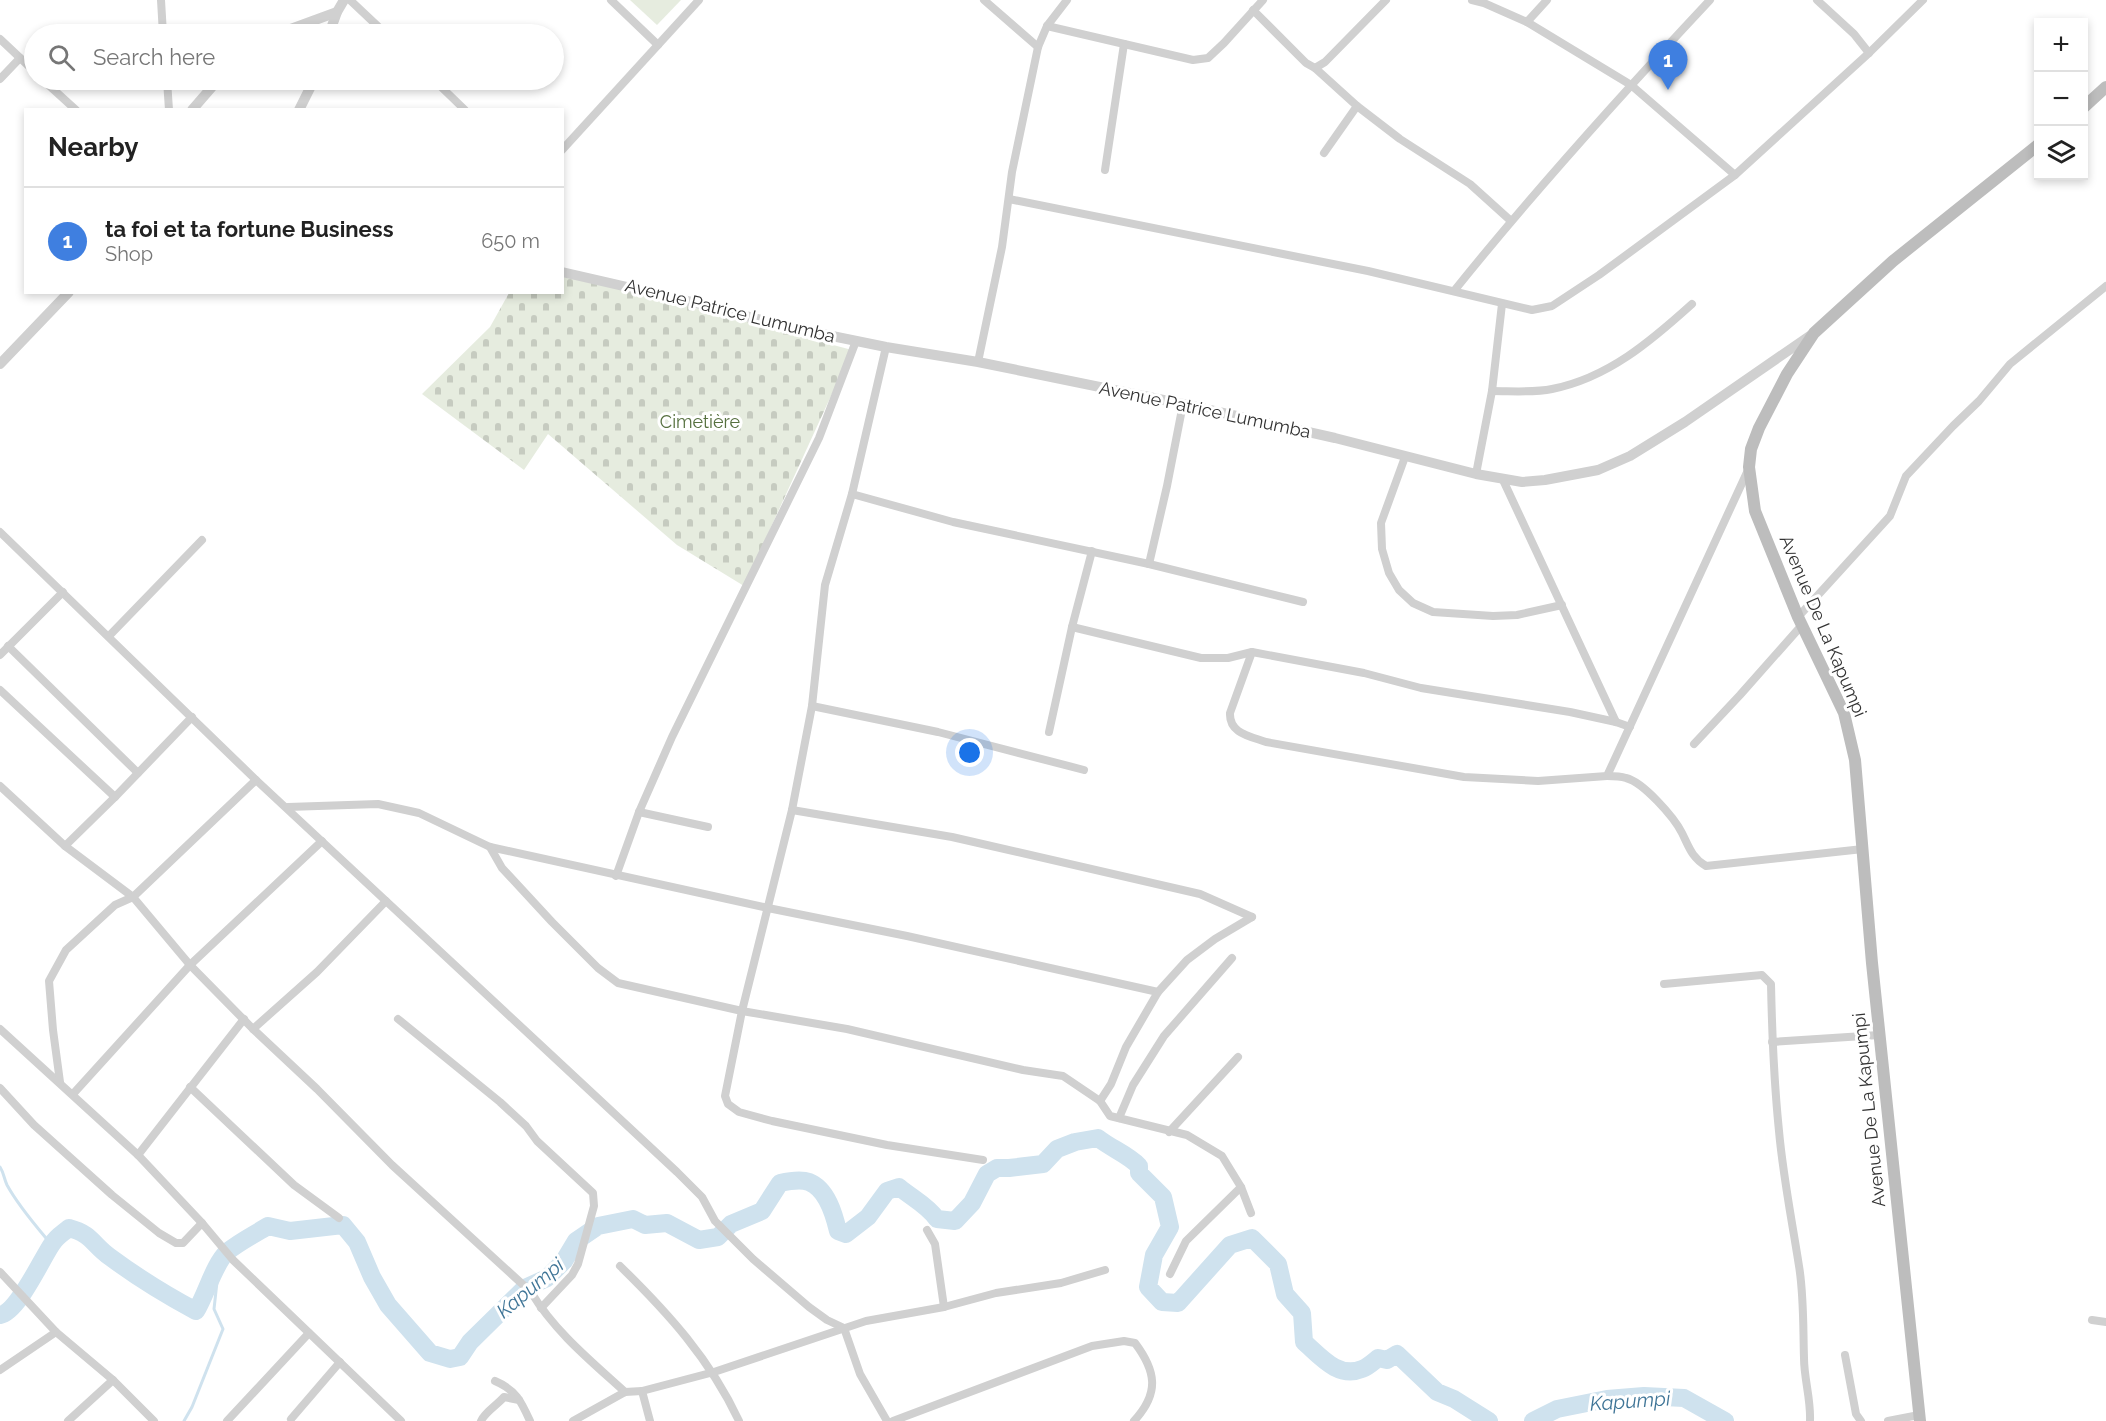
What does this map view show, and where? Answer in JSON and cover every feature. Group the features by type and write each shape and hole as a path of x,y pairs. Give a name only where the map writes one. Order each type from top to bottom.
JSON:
{"main road":[{"path":"2088,103 2106,87"},
{"name":"Avenue De La Kapumpi","path":"1919,1418 1879,1035 1855,760 1844,713 1800,621 1755,511 1749,466 1751,449 1759,428 1798,354 1814,333 1893,261 2034,148"}],"street":[{"path":"161,0 163,24"},
{"path":"333,24 344,0"},
{"path":"350,0 375,24"},
{"path":"611,0 658,45"},
{"path":"564,148 699,0"},
{"path":"984,0 1038,47"},
{"path":"978,362 1002,247 1012,172 1038,47 1047,26 1067,0"},
{"path":"1047,26 1193,60 1208,58 1263,0"},
{"path":"1315,68 1325,62 1386,0"},
{"path":"1472,0 1527,22 1631,85 1735,175"},
{"path":"1527,22 1547,0"},
{"path":"1454,291 1511,221 1631,85 1710,0"},
{"path":"1817,0 1854,34 1869,53"},
{"path":"1009,199 1368,271 1532,310 1552,306 1599,275 1735,175 1869,53 1923,0"},
{"path":"1253,10 1306,63 1315,68 1357,106 1400,139 1470,184 1511,221"},
{"path":"304,24 337,12"},
{"path":"0,39 24,62"},
{"path":"1105,170 1124,44"},
{"path":"0,79 20,58"},
{"path":"54,90 74,108"},
{"path":"168,90 169,108"},
{"path":"194,108 209,90"},
{"path":"300,108 309,90"},
{"path":"444,90 463,108"},
{"path":"1324,153 1357,106"},
{"name":"Avenue Patrice Lumumba","path":"564,272 788,327 886,347 978,362 1183,404 1335,438 1476,474 1522,482 1598,470 1630,456 1685,422 1814,333"},
{"path":"1694,744 1740,695 1890,516 1906,476 1979,401 2010,364 2106,286"},
{"path":"0,364 67,294"},
{"path":"1476,474 1492,391 1502,304"},
{"path":"1492,391 1551,390 1585,380 1625,359 1662,332 1692,304"},
{"path":"616,876 639,812 677,727 819,438 856,341"},
{"path":"886,347 852,494 825,585 813,706 792,810 742,1011 725,1096 728,1104 739,1112 772,1121 887,1145 983,1160"},
{"path":"1149,564 1183,404"},
{"path":"1405,457 1381,523 1382,549 1389,573 1400,590 1413,603 1433,612 1493,616 1517,615 1562,605"},
{"path":"1607,776 1749,466"},
{"path":"1503,480 1616,722"},
{"path":"852,494 953,522 1149,564 1303,602"},
{"path":"0,532 256,780 288,807 386,902 702,1197 715,1221 736,1243 809,1307 827,1320 844,1328 860,1374 887,1421"},
{"path":"109,636 202,540"},
{"path":"1049,732 1072,627 1092,551"},
{"path":"0,655 63,592"},
{"path":"1072,627 1202,658 1228,658 1252,652 1364,673 1421,688 1616,722 1630,727"},
{"path":"8,646 138,773"},
{"path":"1252,652 1230,712 1230,721 1234,728 1266,742 1464,777 1538,782 1607,776 1626,778 1641,785 1681,830 1691,854 1706,866 1863,849"},
{"path":"0,690 116,797"},
{"path":"813,706 938,732 1084,770"},
{"path":"65,846 116,797 192,717"},
{"path":"60,1082 49,981 66,950 114,905 133,897 256,780"},
{"path":"0,786 65,846 133,897 190,965 392,1165 531,1292 541,1308 570,1341 625,1392"},
{"path":"288,807 378,804 418,813 490,848 907,936 1158,992"},
{"path":"792,810 952,837 1200,894 1252,917 1215,939 1187,960 1158,992 1126,1047 1111,1084 1100,1101"},
{"path":"639,812 708,827"},
{"path":"73,1094 190,965 322,841"},
{"path":"490,848 502,868 552,922 598,968 618,983 742,1011 847,1029 1023,1070 1063,1076 1100,1101 1110,1116 1187,1135 1222,1156 1241,1187 1251,1213"},
{"path":"254,1029 317,972 386,902"},
{"path":"1119,1118 1133,1085 1164,1036 1232,958"},
{"path":"1664,984 1762,975 1771,984 1772,1042 1779,1132 1799,1267 1804,1372 1810,1405 1810,1421"},
{"path":"138,1155 244,1019"},
{"path":"398,1019 501,1102 526,1126 537,1141 593,1193 594,1206 578,1264 572,1275 541,1308"},
{"path":"0,1029 138,1155 202,1222 233,1260 401,1421"},
{"path":"1772,1042 1879,1035"},
{"path":"1169,1132 1238,1056"},
{"path":"190,1087 294,1185 339,1218"},
{"path":"0,1088 42,1132 112,1195 159,1233 176,1244 183,1243 202,1222"},
{"path":"1170,1274 1185,1241 1241,1187"},
{"path":"927,1230 937,1254 944,1307"},
{"path":"620,1266 685,1334 714,1372 739,1421"},
{"path":"573,1421 625,1392 642,1391 714,1372 866,1321 944,1307 996,1293 1061,1283 1105,1270"},
{"path":"0,1272 56,1332 113,1380 154,1421"},
{"path":"2092,1320 2106,1322"},
{"path":"0,1370 56,1332"},
{"path":"227,1421 309,1333"},
{"path":"893,1421 1092,1346 1124,1341 1135,1343 1152,1371 1151,1393 1142,1412 1134,1421"},
{"path":"1845,1355 1857,1414 1861,1421"},
{"path":"291,1419 340,1362"},
{"path":"69,1421 113,1380"},
{"path":"495,1381 508,1387 519,1400 530,1421"},
{"path":"642,1391 650,1421"},
{"path":"480,1421 484,1414 504,1397 519,1400"},
{"path":"1888,1421 1919,1418"}],"green space":[{"path":"630,0 681,0 657,25"},
{"name":"Cimetière","path":"564,273 852,350 744,586 677,545 548,434 524,470 422,394 490,327 508,294 564,294"}],"waterway":[{"name":"Kapumpi","path":"0,1315 14,1305 54,1242 69,1228 83,1233 131,1272 196,1311 222,1257 268,1226 290,1231 343,1225 357,1242 372,1277 388,1305 430,1353 450,1359 460,1357 470,1342 525,1288 547,1278 564,1261 576,1241 598,1226 633,1219 645,1225 667,1223 699,1240 718,1237 731,1224 762,1211 780,1183 799,1180 809,1182 821,1190 832,1210 838,1231 846,1234 868,1217 887,1191 899,1187 937,1219 955,1221 972,1203 987,1174 997,1168 1043,1164 1057,1149 1075,1142 1098,1138 1139,1166 1139,1173 1163,1197 1170,1227 1154,1255 1148,1287 1162,1302 1178,1303 1230,1245 1252,1238 1278,1264 1285,1294 1302,1313 1304,1342 1323,1359 1337,1369 1353,1371 1366,1367 1378,1358 1387,1360 1397,1354 1437,1392 1454,1399 1489,1421"},
{"path":"0,1167 17,1201 51,1244"},
{"path":"184,1421 192,1407 223,1329 214,1309 219,1264"},
{"name":"Kapumpi","path":"1533,1421 1557,1409 1607,1399 1644,1396 1684,1398 1725,1421"}],"place":[{"name":"ta foi et ta fortune Business","path":"1668,90"}]}
